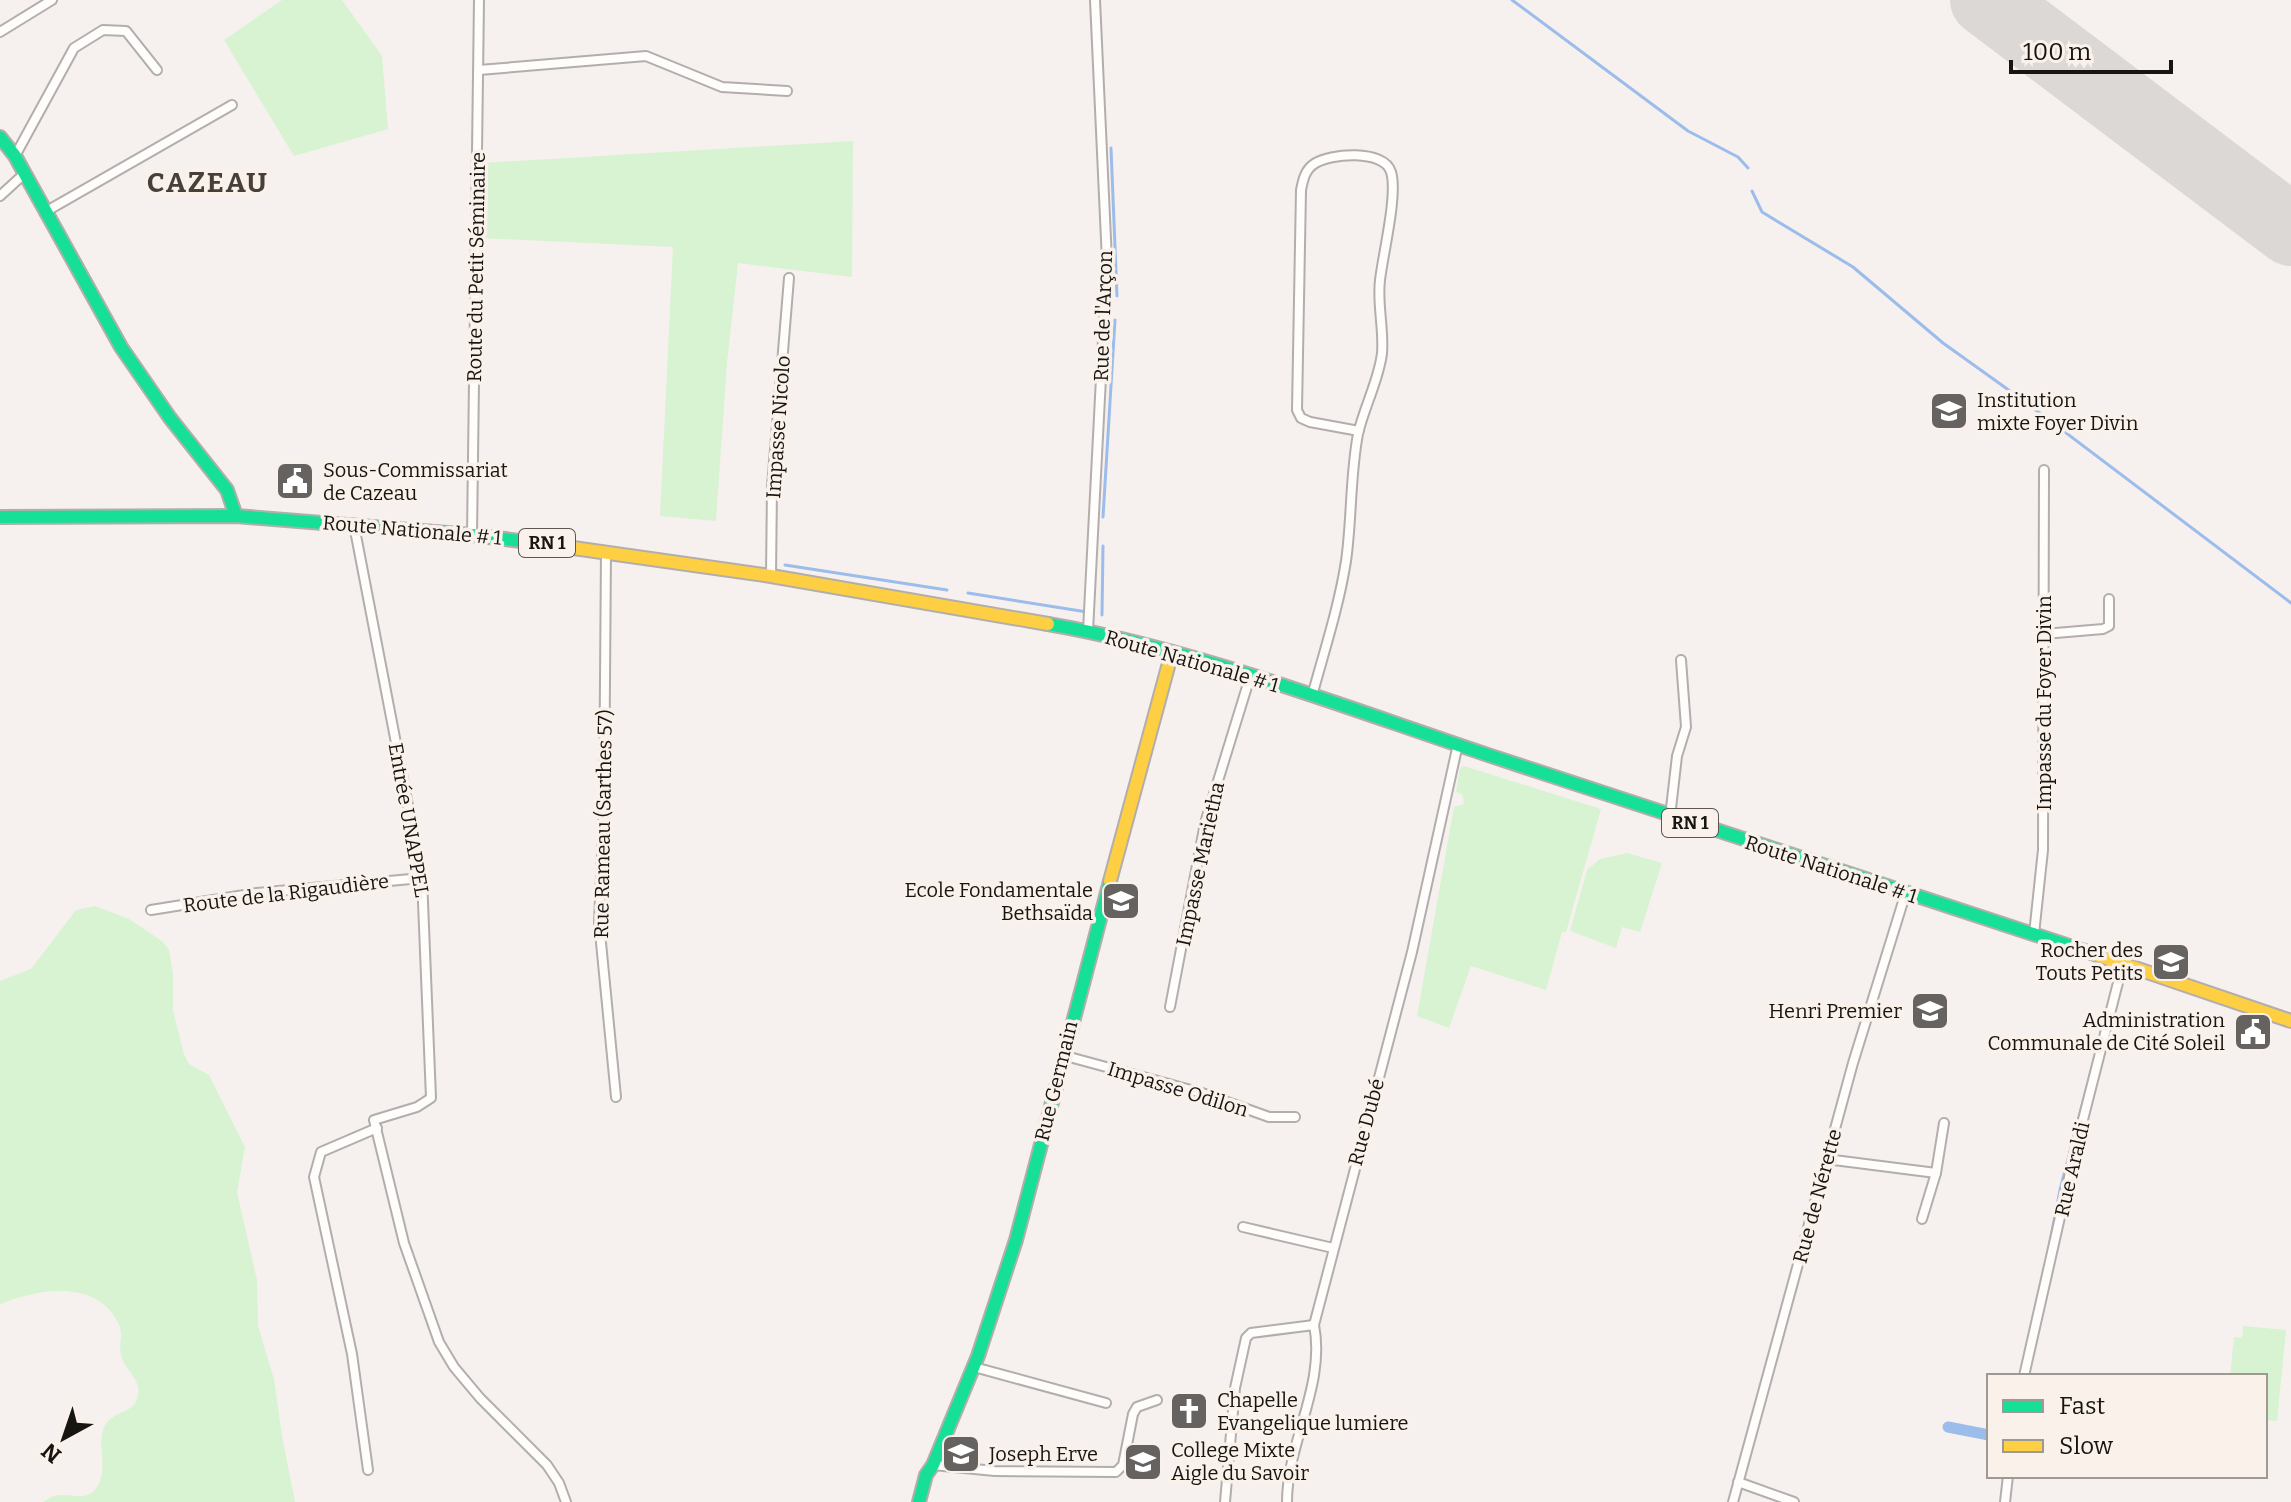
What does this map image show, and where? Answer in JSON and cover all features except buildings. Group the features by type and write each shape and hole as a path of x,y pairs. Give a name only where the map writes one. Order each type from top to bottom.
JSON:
{"main road":[{"path":"0,137 15,156 121,347 170,418 227,490 236,516"},
{"name":"Route Nationale # 1","path":"0,517 236,516 472,535 771,576 1088,631 1172,652 1312,696 2291,1021"},
{"name":"Rue Germain","path":"919,1502 926,1475 974,1367 1016,1240 1062,1055 1172,652"}],"street":[{"path":"0,32 52,0"},
{"name":"Route du Petit Séminaire","path":"472,535 479,0"},
{"name":"Rue de l'Arçon","path":"1088,631 1107,261 1095,0"},
{"path":"15,156 74,48 103,30 126,31 157,70"},
{"path":"479,70 646,56 722,87 787,91"},
{"path":"45,212 232,105"},
{"path":"1312,696 1346,564 1359,431 1382,357 1379,284 1393,188 1391,170 1383,161 1350,155 1328,158 1314,164 1304,176 1301,190 1297,410 1301,418 1310,422 1359,431"},
{"path":"0,196 24,174"},
{"name":"Impasse Nicolo","path":"771,576 772,486 789,278"},
{"name":"Impasse du Foyer Divin","path":"2034,934 2043,850 2044,470"},
{"name":"Entrée UNAPPEL","path":"354,525 422,878 431,1098 321,1152 314,1177 352,1354 368,1470"},
{"name":"Rue Rameau (Sarthes 57)","path":"606,551 604,809 599,922 616,1097"},
{"path":"2044,634 2109,626 2109,599"},
{"path":"1670,817 1677,756 1686,727 1681,660"},
{"name":"Impasse Marietha","path":"1170,1007 1205,823 1250,677"},
{"name":"Rue Dubé","path":"1287,1502 1309,1398 1317,1341 1314,1325 1412,952 1458,744"},
{"name":"Route de la Rigaudière","path":"151,910 257,893 422,878"},
{"name":"Rue de Nérette","path":"1733,1502 1826,1159 1906,892"},
{"name":"Rue Araldi","path":"2024,1374 2075,1151 2123,963"},
{"name":"Impasse Odilon","path":"1062,1055 1202,1093 1269,1117 1295,1117"},
{"path":"1922,1219 1936,1173 1944,1123"},
{"path":"375,1124 404,1243 439,1342 454,1367 480,1398 547,1465 559,1483 566,1502"},
{"path":"1826,1159 1936,1173"},
{"path":"1243,1227 1333,1248"},
{"path":"1225,1502 1235,1388 1246,1338 1251,1333 1314,1325"},
{"path":"974,1367 1106,1403"},
{"path":"933,1465 995,1471 1116,1472 1123,1465 1133,1414 1137,1407 1157,1400"},
{"path":"2005,1502 2008,1478"},
{"path":"1738,1482 1794,1502"}],"green space":[{"path":"282,0 342,0 382,56 388,129 294,156 224,40"},
{"path":"853,141 852,277 738,263 727,363 716,521 660,516 673,247 480,238 482,163"},
{"path":"1464,766 1601,809 1546,990 1471,966 1449,1028 1417,1016 1454,807 1464,804 1462,794 1456,792 1460,768"},
{"path":"1627,853 1662,863 1640,932 1622,927 1616,948 1570,931 1587,870 1600,859"},
{"path":"95,906 129,919 162,941 169,950 173,1010 184,1054 189,1064 209,1075 245,1147 237,1192 257,1280 258,1326 274,1379 295,1502 43,1502 54,1496 81,1496 95,1490 102,1475 103,1430 111,1419 131,1408 137,1399 138,1386 121,1355 119,1325 109,1310 97,1300 66,1291 32,1294 0,1304 0,981 31,969 76,910"},
{"path":"2243,1326 2286,1330 2277,1421 2267,1420 2267,1374 2230,1374 2234,1337 2242,1338"}],"waterway":[{"path":"1512,0 1688,131 1738,157 1748,168"},
{"path":"1111,148 1117,296"},
{"path":"1752,191 1762,212 1853,267 1943,343 2291,603"},
{"path":"1103,517 1115,320"},
{"path":"1102,615 1103,546"},
{"path":"785,565 947,590"},
{"path":"968,593 1087,612"},
{"path":"2049,1247 2060,1190 2111,995"},
{"path":"2020,1374 2046,1263"},
{"path":"1948,1427 1987,1435"}],"runway":[{"path":"1986,0 2291,230"}],"traffic: fast":[{"path":"0,137 15,156 121,347 170,418 227,490 236,516"},
{"path":"0,517 236,516 545,544"},
{"path":"1048,624 1160,649 1270,681 2097,955"},
{"path":"919,1502 926,1475 933,1465 978,1356 1016,1240 1110,881"}],"traffic: slow":[{"path":"545,544 771,576 1048,624"},
{"path":"1110,881 1172,652"},
{"path":"2097,955 2291,1021"}],"place":[{"name":"Institution mixte Foyer Divin","path":"1949,411"},
{"name":"Sous-Commissariat de Cazeau","path":"295,481"},
{"name":"Ecole Fondamentale Bethsaïda","path":"1121,901"},
{"name":"Rocher des Touts Petits","path":"2171,962"},
{"name":"Henri Premier","path":"1930,1011"},
{"name":"Administration Communale de Cité Soleil","path":"2253,1032"},
{"name":"Chapelle Evangelique lumiere","path":"1189,1411"},
{"name":"Joseph Erve","path":"961,1454"},
{"name":"College Mixte Aigle du Savoir","path":"1143,1462"}],"district":[{"name":"CAZEAU","path":"208,182"}]}
